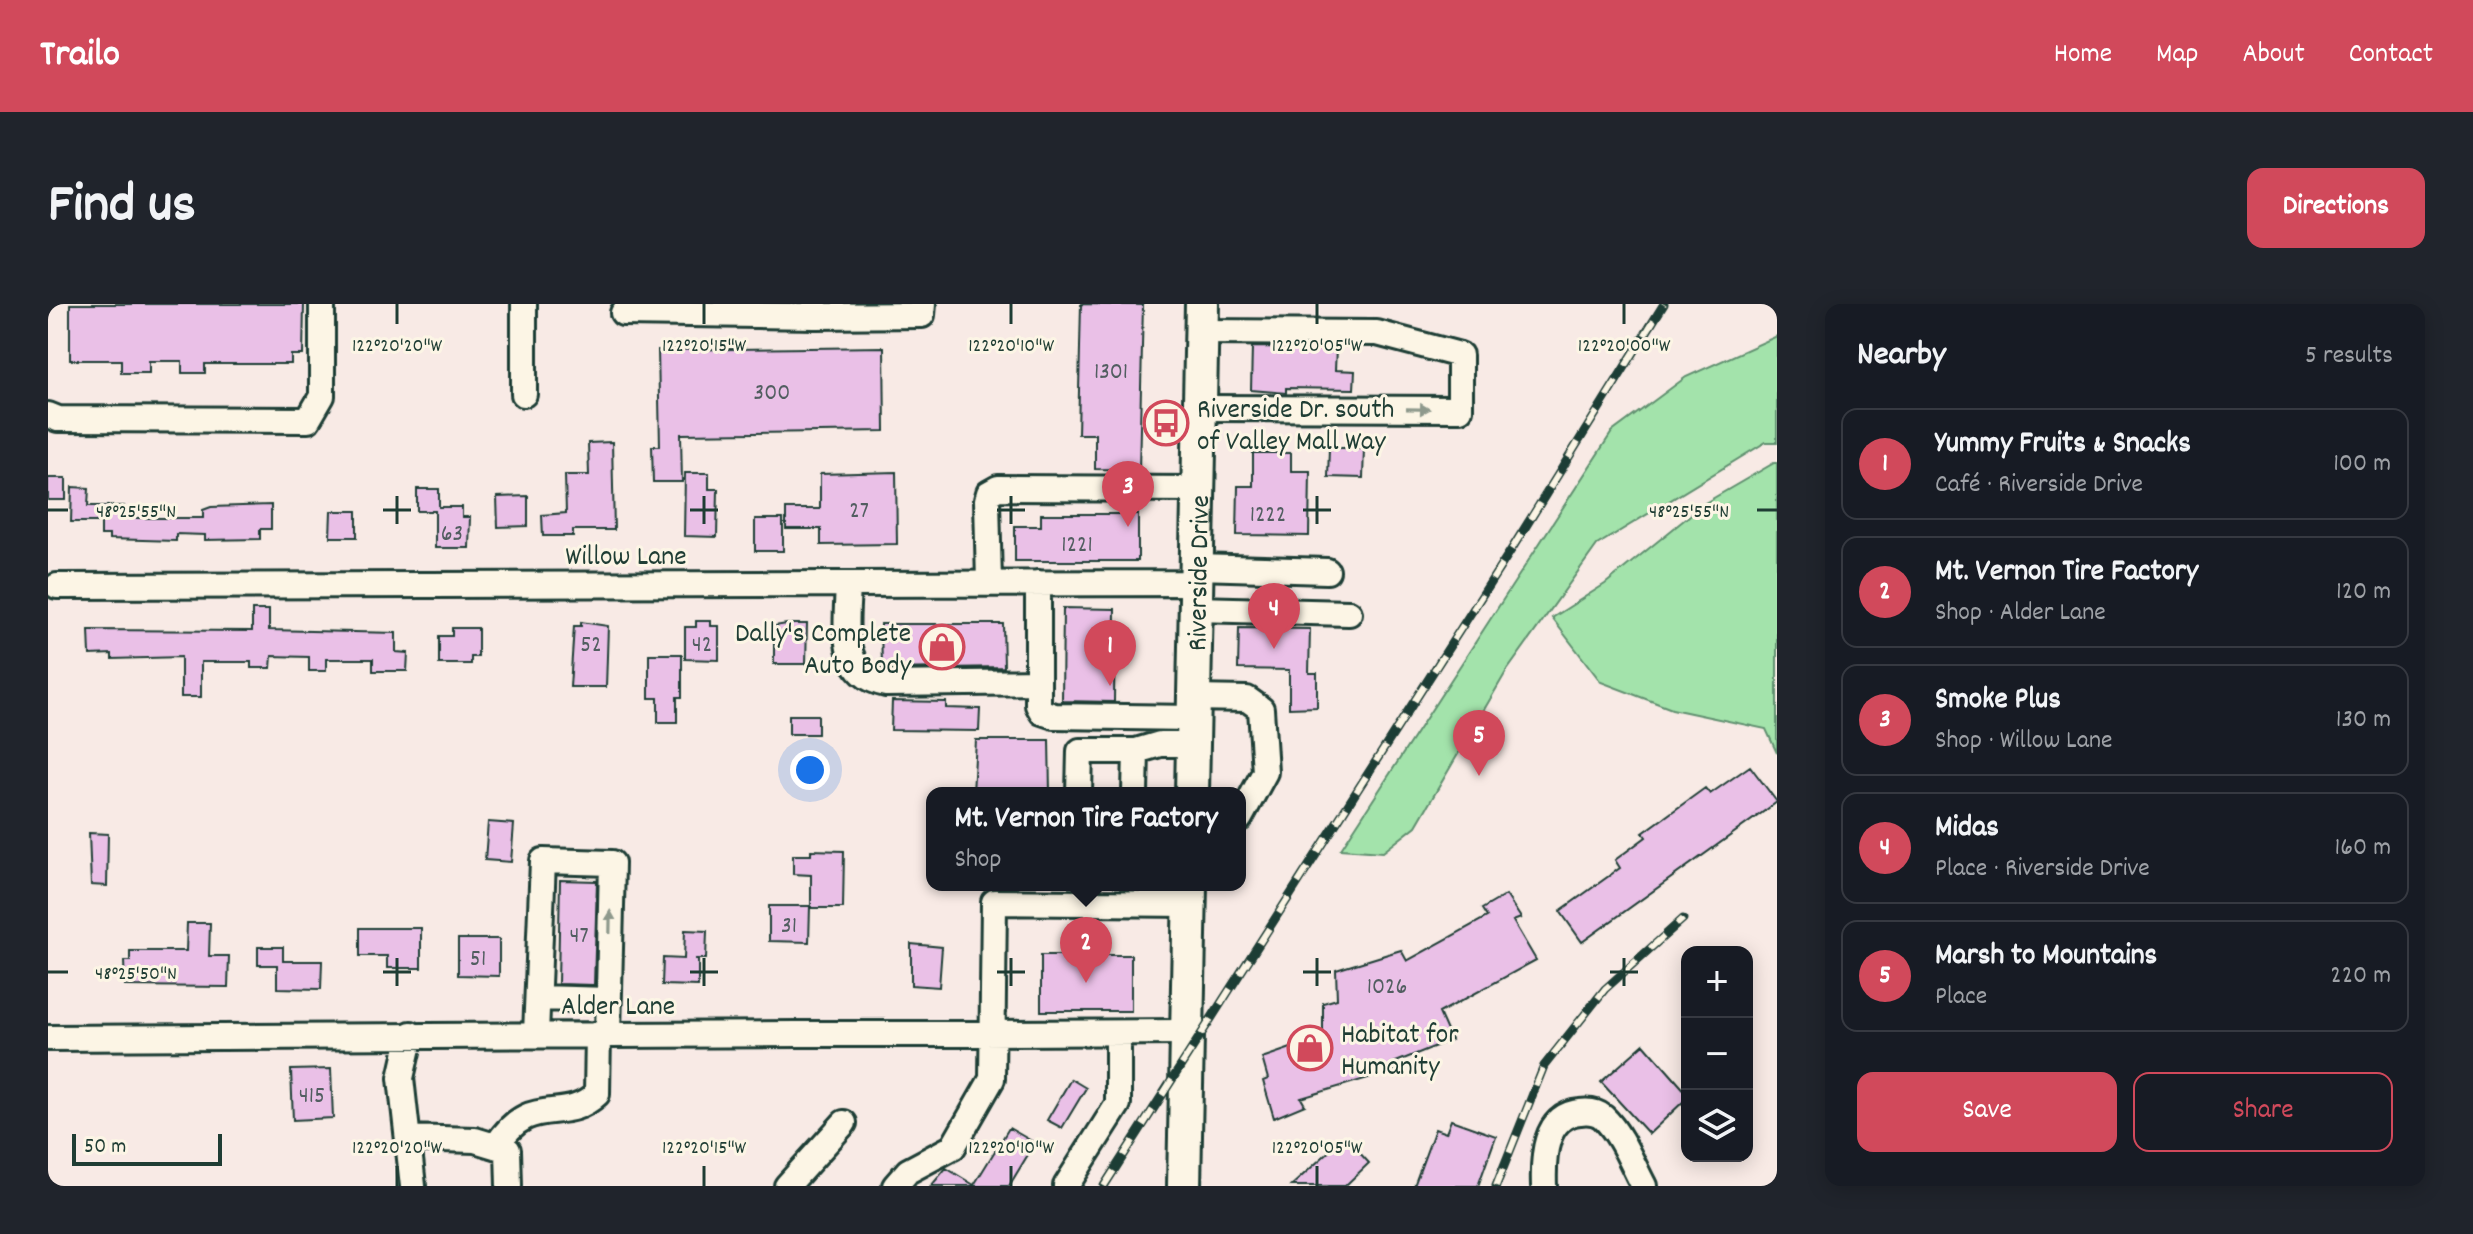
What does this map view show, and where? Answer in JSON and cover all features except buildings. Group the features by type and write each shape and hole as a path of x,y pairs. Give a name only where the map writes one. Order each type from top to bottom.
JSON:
{"main road":[{"name":"Riverside Drive","path":"1192,787 1202,318"},
{"path":"1184,1186 1190,894"}],"street":[{"path":"48,415 58,419 308,420 322,396 322,304"},
{"path":"524,304 524,394"},
{"path":"623,315 815,310 922,315 923,304"},
{"path":"1200,408 1460,409 1460,355 1377,333 1202,318"},
{"path":"989,583 987,500 998,488 1198,489"},
{"path":"1196,586 1327,571"},
{"path":"1038,583 1040,709 1047,714 1194,720"},
{"name":"Willow Lane","path":"57,586 1038,583 1196,586"},
{"path":"848,584 848,642 855,666 863,677 886,684 1038,682"},
{"path":"1196,586 1349,613"},
{"path":"1079,787 1080,751 1136,751 1160,744 1194,720 1247,699 1261,709 1265,772 1246,807"},
{"path":"1135,787 1136,751"},
{"path":"496,1146 520,1118 533,1112 559,1111 589,1102 597,1094 608,1000 612,863 543,861 536,1034"},
{"path":"895,1186 908,1171 953,1147 992,1079 994,902 1190,894"},
{"path":"539,998 608,1000"},
{"name":"Alder Lane","path":"48,1038 1187,1032"},
{"path":"1066,1186 1118,1104 1118,1033"},
{"path":"411,1034 401,1078 413,1186"},
{"path":"1544,1186 1547,1140 1557,1122 1571,1113 1585,1111 1600,1114 1614,1129 1644,1186"},
{"path":"787,1186 844,1123"},
{"path":"408,1138 475,1140 508,1150 509,1186"}],"green space":[{"path":"1777,336 1777,442 1766,442 1597,545 1506,672 1416,826 1383,852 1341,849 1612,432 1686,377"},
{"path":"1777,463 1777,753 1766,729 1672,709 1601,682 1552,618 1605,584 1705,503"}],"railway":[{"path":"1104,1186 1513,547 1664,304"},
{"path":"1496,1186 1544,1066 1605,989 1683,919"}],"place":[{"name":"Riverside Dr. south of Valley Mall Way","path":"1166,423"},
{"name":"Smoke Plus","path":"1128,527"},
{"name":"Dally's Complete Auto Body","path":"942,647"},
{"name":"Midas","path":"1274,649"},
{"name":"Yummy Fruits & Snacks","path":"1110,686"},
{"name":"Marsh to Mountains","path":"1479,776"},
{"name":"Mt. Vernon Tire Factory","path":"1086,983"},
{"name":"Habitat for Humanity","path":"1310,1048"}]}
